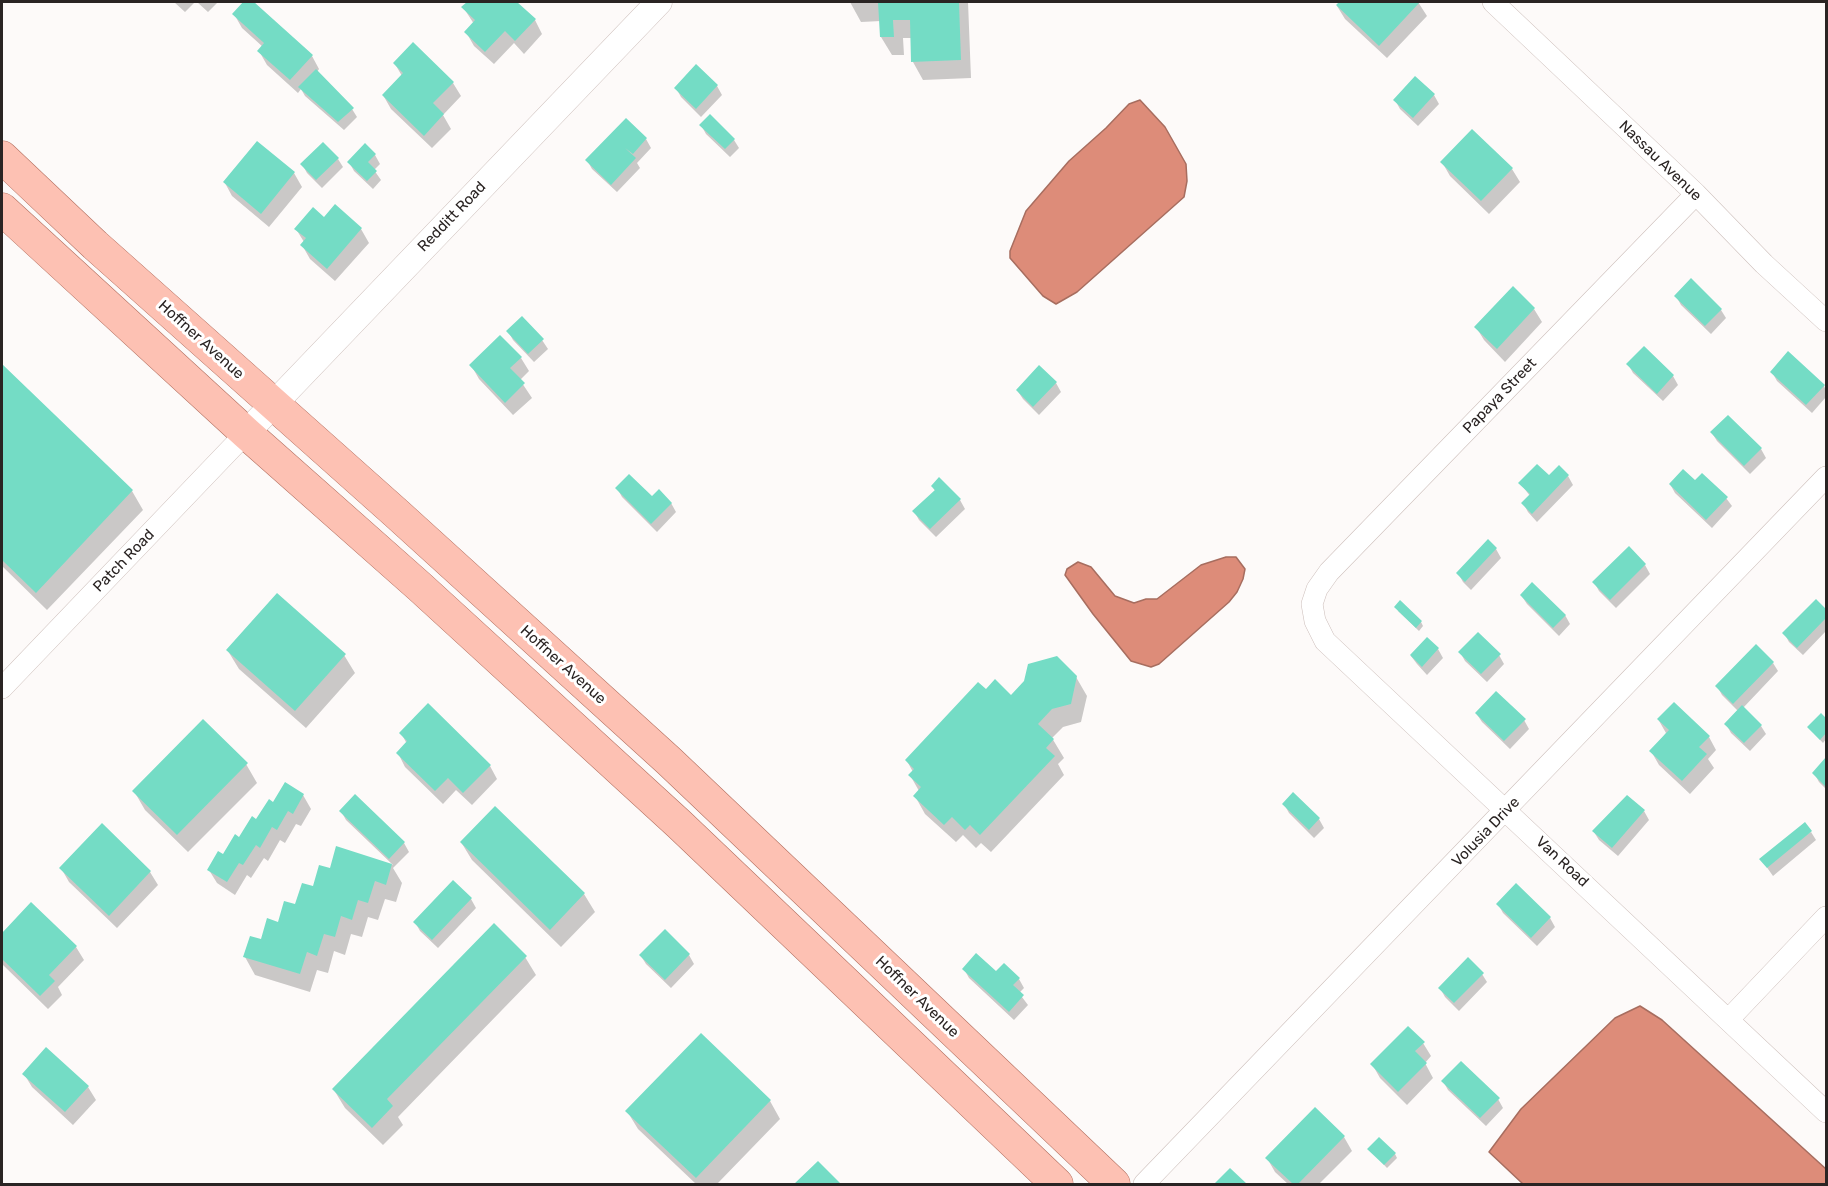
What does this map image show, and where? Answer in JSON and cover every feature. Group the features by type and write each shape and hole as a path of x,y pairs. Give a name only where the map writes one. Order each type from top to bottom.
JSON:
{"main road":[{"name":"Hoffner Avenue","path":"2,157 95,245 396,513 691,783 1114,1185"},
{"path":"2,210 560,715 763,904 1057,1185"},
{"path":"560,715 591,716 608,725 675,781 691,783"},
{"path":"763,904 793,911 838,954 865,964 886,968"},
{"path":"966,1099 998,1107 1078,1185"}],"street":[{"name":"Redditt Road","path":"246,433 659,2"},
{"name":"Nassau Avenue","path":"1493,2 1696,194 1764,264 1827,321"},
{"name":"Papaya Street","path":"1312,604 1317,589 1329,572 1696,194"},
{"name":"Patch Road","path":"2,688 246,433"},
{"name":"Volusia Drive","path":"1144,1185 1827,477"},
{"name":"Van Road","path":"1312,604 1315,621 1325,641 1827,1112"},
{"path":"1729,1019 1827,917"}],"shaded area":[{"path":"1140,100 1165,127 1186,164 1187,181 1184,197 1077,292 1056,304 1043,296 1010,258 1010,251 1026,211 1069,161 1129,104"},
{"path":"1226,557 1236,557 1245,569 1237,592 1229,602 1159,664 1151,667 1131,661 1065,575 1067,569 1078,562 1091,567 1115,596 1134,603 1146,599 1157,599 1201,565"},
{"path":"1640,1006 1662,1020 1826,1169 1826,1184 1523,1184 1489,1152 1521,1109 1615,1018"}],"building":[{"path":"243,2 254,2 313,55 290,80 257,51 264,43 232,14"},
{"path":"467,2 517,2 536,19 515,41 505,31 485,52 464,32 475,20 461,7"},
{"path":"878,2 959,2 961,60 911,62 910,20 893,20 894,37 880,37"},
{"path":"1339,2 1420,2 1379,46 1336,5"},
{"path":"413,42 454,82 433,103 444,114 424,136 382,95 403,73 393,63"},
{"path":"696,64 718,85 696,109 674,88"},
{"path":"316,69 354,108 338,122 298,87"},
{"path":"1415,76 1435,94 1413,118 1393,100"},
{"path":"710,114 735,139 725,149 699,125"},
{"path":"626,118 647,138 633,154 625,148 636,158 611,185 585,160"},
{"path":"1472,129 1513,168 1481,201 1440,162"},
{"path":"257,141 295,172 261,214 223,182"},
{"path":"323,142 339,158 316,180 300,164"},
{"path":"365,143 376,154 368,162 377,171 367,181 347,162"},
{"path":"335,204 362,228 327,269 300,245 306,238 294,229 313,207 324,217"},
{"path":"1691,278 1722,309 1705,326 1674,296"},
{"path":"1513,286 1535,308 1497,349 1474,327"},
{"path":"522,316 544,339 528,354 506,331"},
{"path":"500,335 522,357 510,368 525,383 505,403 469,365"},
{"path":"1644,346 1674,375 1657,394 1626,364"},
{"path":"1788,351 1825,385 1806,405 1770,372"},
{"path":"2,364 133,490 36,593 2,560"},
{"path":"1039,365 1057,382 1033,407 1016,390"},
{"path":"1728,415 1762,448 1744,466 1710,432"},
{"path":"1537,464 1549,475 1559,465 1569,475 1532,514 1521,503 1530,494 1518,483"},
{"path":"1683,469 1695,480 1702,473 1728,497 1706,520 1669,484"},
{"path":"629,474 652,496 659,489 672,503 651,524 615,488"},
{"path":"939,477 961,499 930,529 912,511 935,490 931,486"},
{"path":"1488,539 1497,548 1465,582 1456,573"},
{"path":"1629,546 1646,564 1610,600 1592,582"},
{"path":"1532,582 1566,615 1553,628 1520,595"},
{"path":"277,593 346,654 295,711 226,650"},
{"path":"1816,599 1826,609 1826,618 1797,648 1782,633"},
{"path":"1400,600 1422,621 1416,628 1394,607"},
{"path":"1478,632 1501,654 1481,674 1458,652"},
{"path":"1427,637 1439,648 1422,667 1410,655"},
{"path":"1756,644 1774,662 1733,704 1715,686"},
{"path":"1057,656 1077,676 1071,704 1052,709 1038,724 1054,739 1046,748 1055,756 980,835 970,825 965,830 952,817 944,825 913,796 921,787 908,775 914,769 905,760 978,682 986,689 995,679 1011,695 1024,681 1028,664"},
{"path":"1496,691 1526,719 1504,741 1475,713"},
{"path":"1674,702 1710,736 1699,747 1707,754 1682,781 1649,751 1669,730 1657,719"},
{"path":"428,703 491,765 463,793 448,778 435,791 396,753 407,741 399,733"},
{"path":"1742,705 1762,725 1744,743 1724,724"},
{"path":"1821,713 1826,718 1826,733 1820,740 1807,727"},
{"path":"203,719 248,763 177,835 132,791"},
{"path":"1826,757 1826,787 1812,773"},
{"path":"285,782 304,794 293,814 288,811 277,830 272,827 260,848 256,845 243,865 239,863 227,882 207,870 218,851 223,854 235,834 239,837 252,816 256,819 269,799 273,802"},
{"path":"1293,792 1320,818 1309,830 1282,804"},
{"path":"355,794 405,842 389,859 339,811"},
{"path":"1627,795 1645,810 1612,848 1592,831"},
{"path":"495,806 585,893 550,930 460,842"},
{"path":"1805,822 1812,831 1767,868 1759,859"},
{"path":"102,823 151,871 109,916 59,868"},
{"path":"336,846 392,864 386,885 375,881 368,903 358,900 352,920 341,916 335,937 324,934 317,956 307,952 300,974 243,957 250,936 261,939 267,918 278,922 284,901 295,904 302,883 313,886 319,865 330,868"},
{"path":"453,880 472,898 432,940 413,922"},
{"path":"1516,883 1551,917 1531,938 1496,904"},
{"path":"31,902 77,946 49,975 55,981 40,996 2,959 2,933"},
{"path":"494,923 527,956 387,1099 393,1106 372,1128 332,1089"},
{"path":"665,929 690,954 665,980 639,955"},
{"path":"976,953 996,971 1004,963 1020,978 1013,985 1024,995 1009,1012 962,969"},
{"path":"1468,957 1484,973 1454,1003 1438,988"},
{"path":"1408,1026 1425,1042 1415,1051 1427,1063 1398,1092 1370,1064"},
{"path":"701,1033 771,1100 696,1178 625,1111"},
{"path":"46,1047 89,1086 65,1112 22,1074"},
{"path":"1461,1061 1500,1098 1480,1118 1441,1081"},
{"path":"1315,1107 1345,1136 1298,1184 1293,1184 1265,1158"},
{"path":"1379,1137 1396,1153 1384,1165 1367,1149"},
{"path":"818,1161 841,1184 794,1184"},
{"path":"1230,1168 1247,1184 1214,1184"}]}
